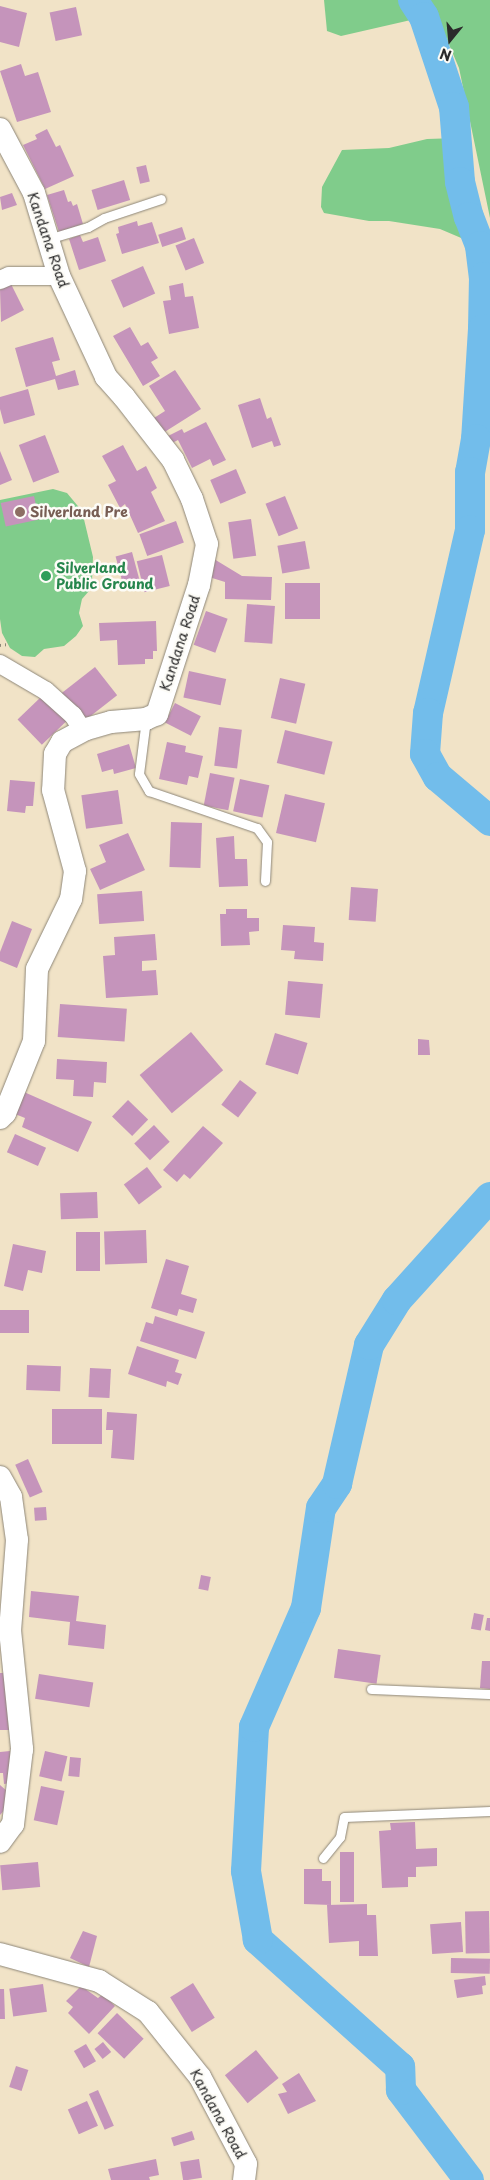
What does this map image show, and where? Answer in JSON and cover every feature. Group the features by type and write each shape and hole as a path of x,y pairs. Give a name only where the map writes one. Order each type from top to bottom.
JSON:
{"street":[{"name":"Kandana Road","path":"0,129 34,193 59,276 106,377 173,460 192,499 207,544 198,585 157,714 146,719"},
{"path":"0,280 9,276 59,276"},
{"path":"0,664 46,691 72,715 83,731"},
{"path":"0,1118 6,1113 34,1041 37,969 71,898 75,871 53,790 55,754 62,742 83,731 111,722 146,719"},
{"path":"0,1476 11,1497 17,1540 10,1630 22,1748 13,1824 0,1842"},
{"name":"Kandana Road","path":"0,1954 99,1981 148,2012 200,2077 246,2164 244,2180"}],"lane":[{"path":"48,239 161,199"},
{"path":"146,719 139,774 148,791 257,828 267,842 265,881"},
{"path":"371,1689 490,1694"},
{"path":"324,1858 340,1837 344,1817 490,1812"}],"path":[{"path":"0,645 8,644"}],"green space":[{"path":"324,0 413,0 424,17 341,36 327,31"},
{"path":"430,0 490,0 490,218 459,68"},
{"path":"457,138 460,182 469,217 480,246 440,229 389,221 369,221 324,213 321,207 322,187 342,150 389,148 427,139"},
{"name":"Silverland Public Ground","path":"53,489 67,493 82,511 93,557 92,581 89,591 82,599 79,613 83,626 76,636 64,646 44,649 35,657 22,656 10,648 2,633 0,619 0,500"}],"building":[{"path":"0,6 27,13 19,47 0,42"},
{"path":"76,7 82,35 56,41 50,13"},
{"path":"21,64 25,76 38,72 51,112 17,122 0,71"},
{"path":"47,129 56,147 60,145 74,176 45,189 23,145 37,139 35,135"},
{"path":"146,165 150,182 140,184 136,167"},
{"path":"124,180 130,200 98,210 91,190"},
{"path":"64,190 68,202 71,201 73,206 77,204 83,224 59,232 47,195"},
{"path":"12,193 17,205 2,210 0,197"},
{"path":"137,221 138,226 152,222 159,243 122,254 116,234 119,233 118,227"},
{"path":"182,227 186,239 162,247 158,235"},
{"path":"80,235 83,242 98,237 106,261 79,270 69,239"},
{"path":"194,238 204,263 186,271 175,245"},
{"path":"143,266 155,293 123,308 111,280"},
{"path":"183,283 185,297 193,296 199,328 169,334 163,301 171,300 169,286"},
{"path":"11,284 24,310 1,322 0,290"},
{"path":"130,327 141,346 148,342 158,358 151,362 160,376 143,386 113,336"},
{"path":"53,337 60,360 52,362 56,376 75,370 79,385 58,390 55,379 26,387 15,348"},
{"path":"175,370 201,409 163,433 154,418 165,411 149,386"},
{"path":"28,389 35,415 4,424 0,409 0,397"},
{"path":"260,398 267,419 271,417 281,445 274,447 272,441 252,448 238,405"},
{"path":"206,422 226,460 213,466 210,459 192,468 178,440 170,444 166,437 182,429 184,433"},
{"path":"45,435 59,472 33,482 19,445"},
{"path":"123,445 137,471 146,466 157,488 151,492 165,521 138,533 125,504 120,508 108,485 116,481 102,456"},
{"path":"0,451 12,480 0,485"},
{"path":"236,469 246,493 220,504 210,480"},
{"name":"Silverland Pre","path":"34,496 39,519 6,527 1,503"},
{"path":"285,496 298,528 279,536 266,504"},
{"path":"251,519 256,556 233,559 228,522"},
{"path":"176,521 184,543 147,556 139,534"},
{"path":"305,541 310,569 282,573 277,546"},
{"path":"132,552 139,579 123,583 116,556"},
{"path":"162,555 170,586 145,592 137,561"},
{"path":"214,559 242,576 272,577 271,600 225,599 225,582 209,577"},
{"path":"285,583 320,583 320,619 285,619"},
{"path":"247,604 275,606 272,644 244,642"},
{"path":"206,611 228,619 215,653 194,645"},
{"path":"156,621 157,651 153,651 153,659 145,659 145,664 118,665 117,640 100,641 99,623"},
{"path":"95,667 117,695 83,722 61,693"},
{"path":"189,671 226,679 221,705 183,697"},
{"path":"280,678 305,684 296,724 271,718"},
{"path":"42,696 66,721 42,745 18,720"},
{"path":"175,703 201,716 191,736 165,723"},
{"path":"219,727 242,730 237,769 214,766"},
{"path":"285,730 333,742 324,775 277,763"},
{"path":"167,742 186,746 185,752 203,756 198,778 189,776 187,785 159,779"},
{"path":"129,744 136,768 114,774 113,769 102,772 97,754"},
{"path":"210,773 235,778 228,810 204,805"},
{"path":"240,779 269,785 262,818 233,811"},
{"path":"10,780 35,782 33,806 26,806 25,813 7,811"},
{"path":"118,790 123,824 86,829 81,795"},
{"path":"285,794 325,803 316,842 276,833"},
{"path":"171,822 202,823 200,868 169,867"},
{"path":"128,833 145,870 100,890 90,869 106,862 99,845"},
{"path":"234,836 235,859 247,859 248,886 219,887 216,838"},
{"path":"351,887 378,889 376,922 349,920"},
{"path":"142,891 144,921 99,924 97,894"},
{"path":"226,909 247,909 247,918 259,918 259,931 249,932 250,945 221,946 220,914 226,914"},
{"path":"12,921 32,929 17,968 0,961 0,952"},
{"path":"283,925 315,927 314,942 324,943 323,961 294,959 295,951 281,950"},
{"path":"155,934 157,960 142,961 142,971 156,970 158,995 106,998 103,956 115,955 114,937"},
{"path":"288,981 323,984 320,1018 285,1015"},
{"path":"60,1004 127,1009 125,1042 58,1037"},
{"path":"191,1032 223,1070 172,1113 140,1075"},
{"path":"275,1033 308,1043 298,1074 265,1065"},
{"path":"418,1039 429,1040 430,1055 418,1055"},
{"path":"57,1059 107,1062 106,1083 94,1082 93,1097 73,1096 74,1080 56,1079"},
{"path":"240,1080 257,1093 238,1117 221,1105"},
{"path":"24,1092 92,1122 78,1152 22,1127 25,1118 15,1114"},
{"path":"128,1100 148,1119 132,1136 112,1117"},
{"path":"154,1125 170,1142 150,1160 134,1143"},
{"path":"203,1126 223,1143 190,1179 184,1174 177,1182 163,1170"},
{"path":"15,1134 46,1148 38,1166 7,1152"},
{"path":"147,1167 162,1187 139,1204 124,1184"},
{"path":"97,1192 98,1218 61,1219 60,1193"},
{"path":"146,1230 147,1263 105,1264 104,1231"},
{"path":"76,1232 100,1232 100,1271 76,1271"},
{"path":"13,1244 46,1251 42,1273 28,1270 23,1291 4,1286"},
{"path":"166,1259 189,1266 181,1294 197,1299 193,1313 179,1309 177,1316 151,1308"},
{"path":"0,1310 29,1310 29,1333 0,1333"},
{"path":"155,1316 205,1332 196,1359 140,1341 146,1322 153,1324"},
{"path":"137,1346 179,1360 175,1372 182,1374 178,1385 167,1381 166,1387 128,1374"},
{"path":"27,1365 61,1366 60,1391 26,1390"},
{"path":"90,1368 111,1369 109,1398 88,1397"},
{"path":"52,1409 102,1409 102,1444 52,1444"},
{"path":"107,1412 137,1414 134,1460 111,1458 113,1430 106,1430"},
{"path":"28,1459 43,1492 30,1498 15,1465"},
{"path":"46,1507 47,1520 35,1521 34,1508"},
{"path":"201,1575 211,1577 208,1591 198,1589"},
{"path":"31,1591 79,1596 76,1621 106,1625 104,1649 68,1645 70,1622 29,1617"},
{"path":"474,1613 484,1615 481,1631 471,1629"},
{"path":"487,1618 490,1618 490,1631 485,1630"},
{"path":"338,1649 381,1655 377,1684 334,1678"},
{"path":"482,1661 490,1661 490,1689 480,1688"},
{"path":"0,1673 10,1673 10,1730 0,1730"},
{"path":"39,1674 93,1683 89,1707 35,1699"},
{"path":"10,1751 11,1783 4,1784 3,1773 0,1773 0,1752"},
{"path":"45,1751 67,1756 62,1782 39,1776"},
{"path":"70,1757 81,1758 79,1777 68,1776"},
{"path":"0,1785 15,1798 0,1815"},
{"path":"41,1786 64,1791 57,1825 34,1820"},
{"path":"415,1822 416,1849 437,1848 437,1866 416,1867 416,1877 408,1877 408,1887 382,1888 379,1831 391,1830 390,1823"},
{"path":"340,1852 354,1852 354,1902 340,1902"},
{"path":"38,1862 40,1887 2,1890 0,1865"},
{"path":"304,1869 322,1869 322,1881 331,1881 331,1905 304,1904"},
{"path":"367,1904 367,1915 376,1915 378,1956 359,1956 359,1941 329,1943 327,1905"},
{"path":"465,1911 489,1911 490,1953 466,1953"},
{"path":"461,1922 463,1952 432,1954 430,1924"},
{"path":"83,1931 97,1936 89,1967 70,1958"},
{"path":"451,1958 490,1959 490,1974 451,1973"},
{"path":"485,1976 486,1985 482,1986 483,1994 457,1998 454,1980"},
{"path":"193,1983 215,2018 192,2032 170,1997"},
{"path":"43,1984 47,2012 13,2016 9,1989"},
{"path":"81,1986 98,1998 103,1994 115,2006 89,2034 68,2013 73,2007 66,2001"},
{"path":"0,1989 4,1989 5,2019 0,2019"},
{"path":"117,2013 144,2039 124,2059 98,2033"},
{"path":"103,2042 111,2052 103,2059 94,2049"},
{"path":"86,2044 96,2061 84,2068 74,2051"},
{"path":"256,2050 279,2078 248,2103 225,2075"},
{"path":"16,2066 28,2070 22,2091 9,2087"},
{"path":"299,2073 316,2101 288,2114 278,2094 287,2092 282,2084"},
{"path":"98,2090 114,2126 105,2130 89,2094"},
{"path":"87,2101 98,2126 79,2134 68,2110"},
{"path":"192,2131 195,2140 174,2146 171,2138"},
{"path":"156,2159 159,2175 149,2177 150,2180 111,2180 108,2169"},
{"path":"199,2159 202,2178 183,2180 180,2162"}],"waterway":[{"path":"413,0 424,17 454,107 460,182 469,217 480,246 484,277 483,329 476,439 470,472 470,530 428,713 425,754 438,777 490,821"},
{"path":"469,2180 401,2090 400,2067 258,1940 246,1871 254,1727 306,1608 321,1508 337,1484 369,1345 397,1300 490,1197"}],"place":[{"name":"Silverland Pre","path":"20,512"},
{"name":"Silverland Public Ground","path":"46,576"}]}
